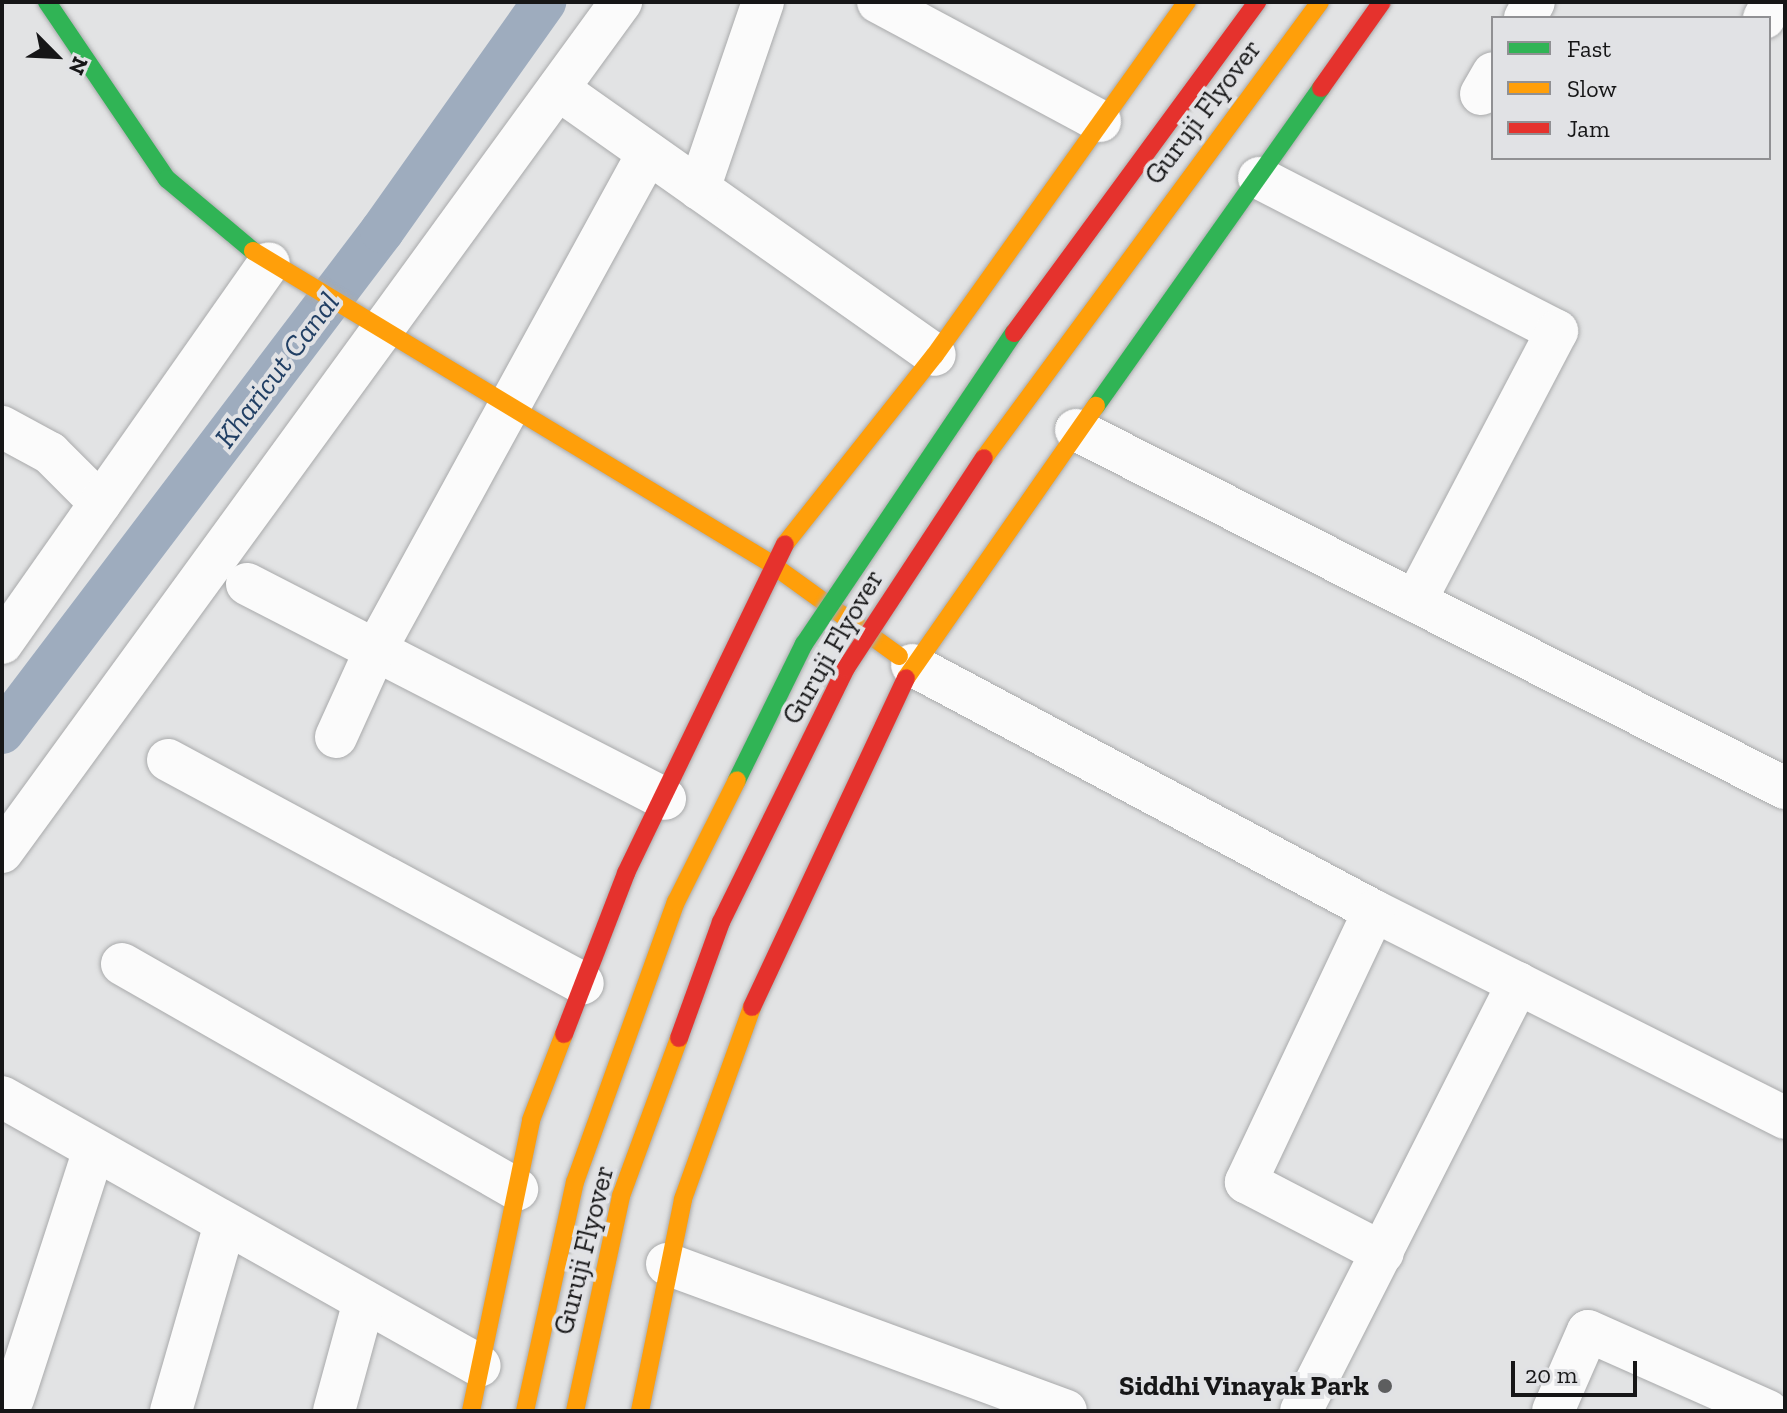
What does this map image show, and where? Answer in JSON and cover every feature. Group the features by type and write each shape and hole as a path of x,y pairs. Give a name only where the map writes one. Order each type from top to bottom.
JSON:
{"street":[{"path":"47,2 167,179 227,236 370,328 770,563 912,665 1374,911 1785,1118"},
{"path":"2,852 370,328 558,89 621,2"},
{"path":"699,189 763,2"},
{"path":"878,2 1100,121"},
{"path":"471,1411 531,1120 626,873 665,799 770,563 935,355 1187,2"},
{"name":"Guruji Flyover","path":"525,1411 575,1182 676,902 804,644 995,356 1257,2"},
{"name":"Guruji Flyover","path":"575,1411 621,1196 721,922 846,668 973,473 1320,2"},
{"path":"640,1411 667,1264 770,958 912,665 1382,2"},
{"path":"558,89 935,355"},
{"path":"336,737 375,651 506,406 648,153"},
{"path":"1259,178 1557,331 1415,601"},
{"path":"2,643 100,503 279,268"},
{"path":"2,427 50,453 100,503"},
{"path":"1076,430 1785,788"},
{"path":"247,584 665,799"},
{"path":"168,760 583,983"},
{"path":"1374,911 1246,1182 1383,1253"},
{"path":"122,964 517,1189"},
{"path":"1301,1411 1518,983"},
{"path":"2,1097 480,1366"},
{"path":"13,1399 94,1150"},
{"path":"171,1411 225,1224"},
{"path":"667,1264 1066,1411"},
{"path":"334,1411 364,1301"},
{"path":"1553,1411 1588,1331 1768,1411"}],"waterway":[{"name":"Kharicut Canal","path":"2,732 382,231 544,2"}],"traffic: fast":[{"path":"47,2 167,179 253,251"},
{"path":"1096,406 1321,88"},
{"path":"737,780 804,644 1014,333"}],"traffic: slow":[{"path":"785,544 935,355 1187,2"},
{"path":"984,458 1320,2"},
{"path":"253,251 770,563 899,656"},
{"path":"906,678 1096,406"},
{"path":"525,1411 575,1182 676,902 737,780"},
{"path":"640,1411 683,1199 752,1007"},
{"path":"471,1411 531,1120 564,1034"},
{"path":"575,1411 621,1196 679,1038"}],"traffic: jam":[{"path":"1014,333 1257,2"},
{"path":"1321,88 1382,2"},
{"path":"679,1038 721,922 846,668 984,458"},
{"path":"564,1034 626,873 785,544"},
{"path":"752,1007 906,678"}],"place":[{"name":"Siddhi Vinayak Park","path":"1385,1386"}]}
